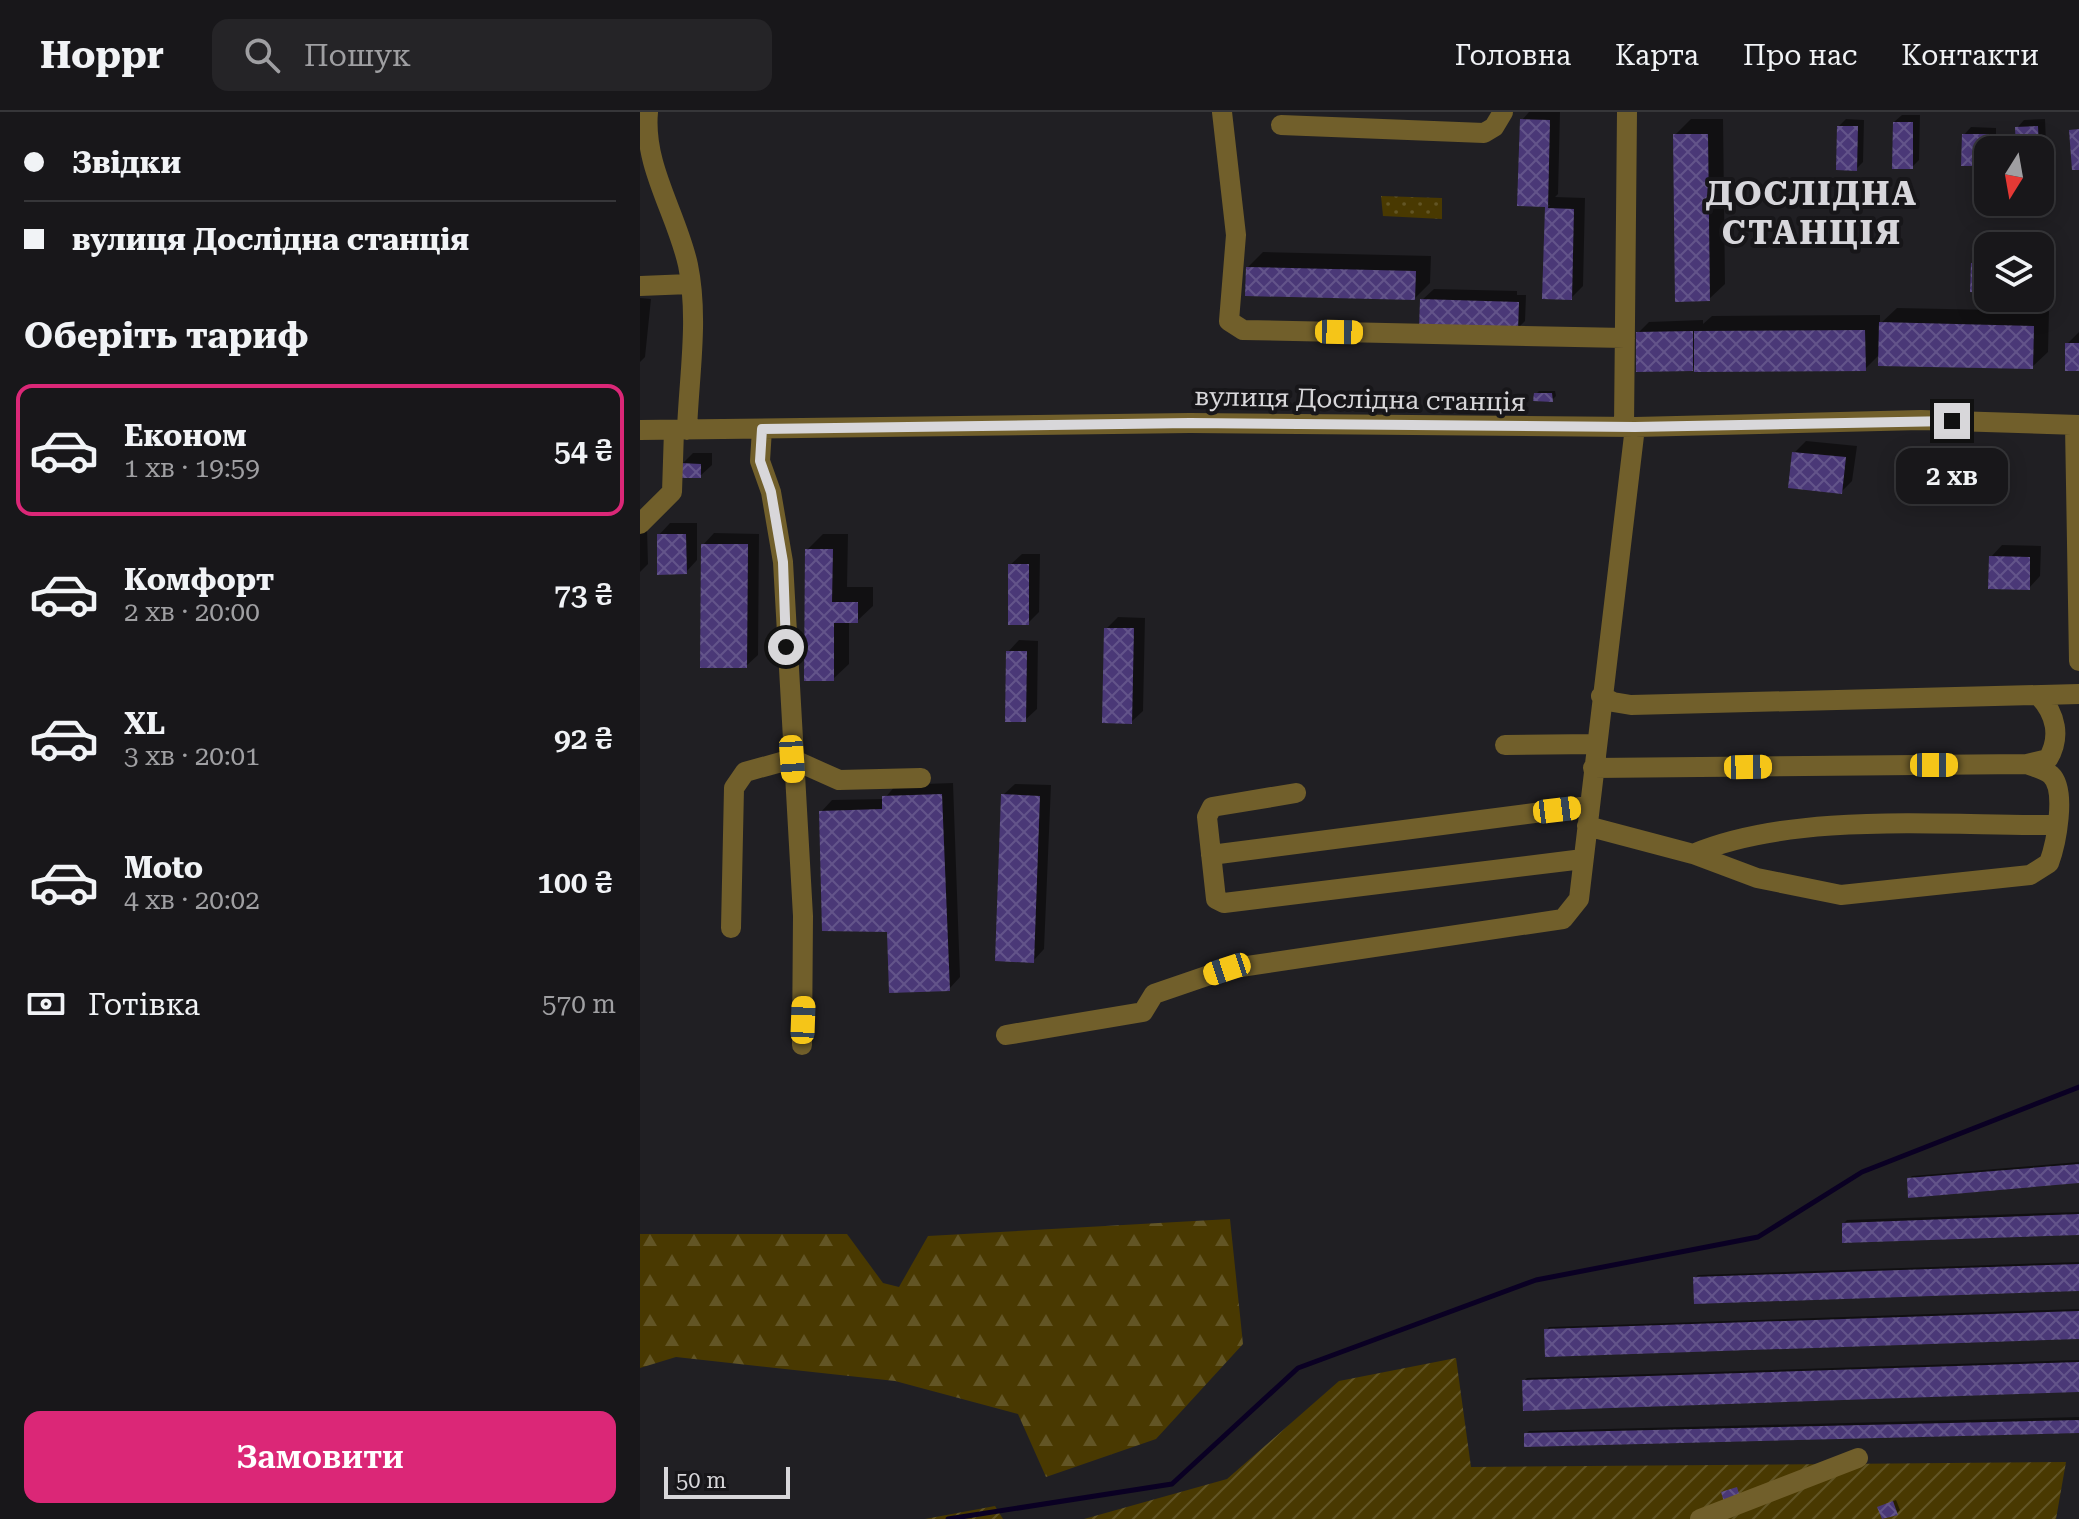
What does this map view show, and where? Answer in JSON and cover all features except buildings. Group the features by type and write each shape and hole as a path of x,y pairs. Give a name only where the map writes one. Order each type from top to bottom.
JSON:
{"street":[{"path":"640,524 672,492 693,314 688,265 652,161 648,112"},
{"path":"1222,112 1236,235 1229,321 1234,326 1243,330 1625,338"},
{"path":"1281,125 1484,133 1494,127 1503,112"},
{"path":"1006,1035 1143,1012 1154,994 1227,969 1563,919 1579,899 1629,427 1625,338 1627,112"},
{"path":"640,286 690,284"},
{"name":"вулиця Дослідна станція","path":"640,430 1190,423 1629,427 1921,420 2077,425"},
{"path":"2077,425 2079,661"},
{"path":"762,429 760,461 771,492 783,562 803,916 802,1045"},
{"path":"1601,696 1631,705 2079,694"},
{"path":"1593,768 2027,764 2048,759 2056,746 2053,710 2039,696"},
{"path":"1505,745 1596,744"},
{"path":"731,928 734,788 745,772 792,759 839,780 921,778"},
{"path":"1211,855 1588,816 1757,878 1841,895 2030,875 2049,863 2057,825 2058,785 2050,774 2027,764"},
{"path":"1296,793 1212,807 1207,817 1216,899 1224,903 1583,859"},
{"path":"1693,854 1724,841 1788,829 2057,825"},
{"path":"1700,1519 1858,1458"}],"green space":[{"path":"1381,196 1442,198 1442,219 1383,216"},
{"path":"1230,1219 1243,1344 1156,1439 1046,1477 1018,1414 895,1381 676,1357 640,1368 640,1234 847,1234 883,1283 899,1287 928,1236"},
{"path":"1456,1358 1471,1467 2066,1462 2056,1519 1084,1519 1227,1479 1339,1381"},
{"path":"995,1506 1003,1519 925,1519"}],"waterway":[{"path":"948,1519 1172,1484 1298,1368 1536,1280 1758,1237 1862,1172 2079,1087"}],"district":[{"name":"ДОСЛІДНА СТАНЦІЯ","path":"1812,212"}],"route":[{"path":"786,647 783,562 771,492 760,461 762,429 1190,423 1635,427 1952,421"}]}
